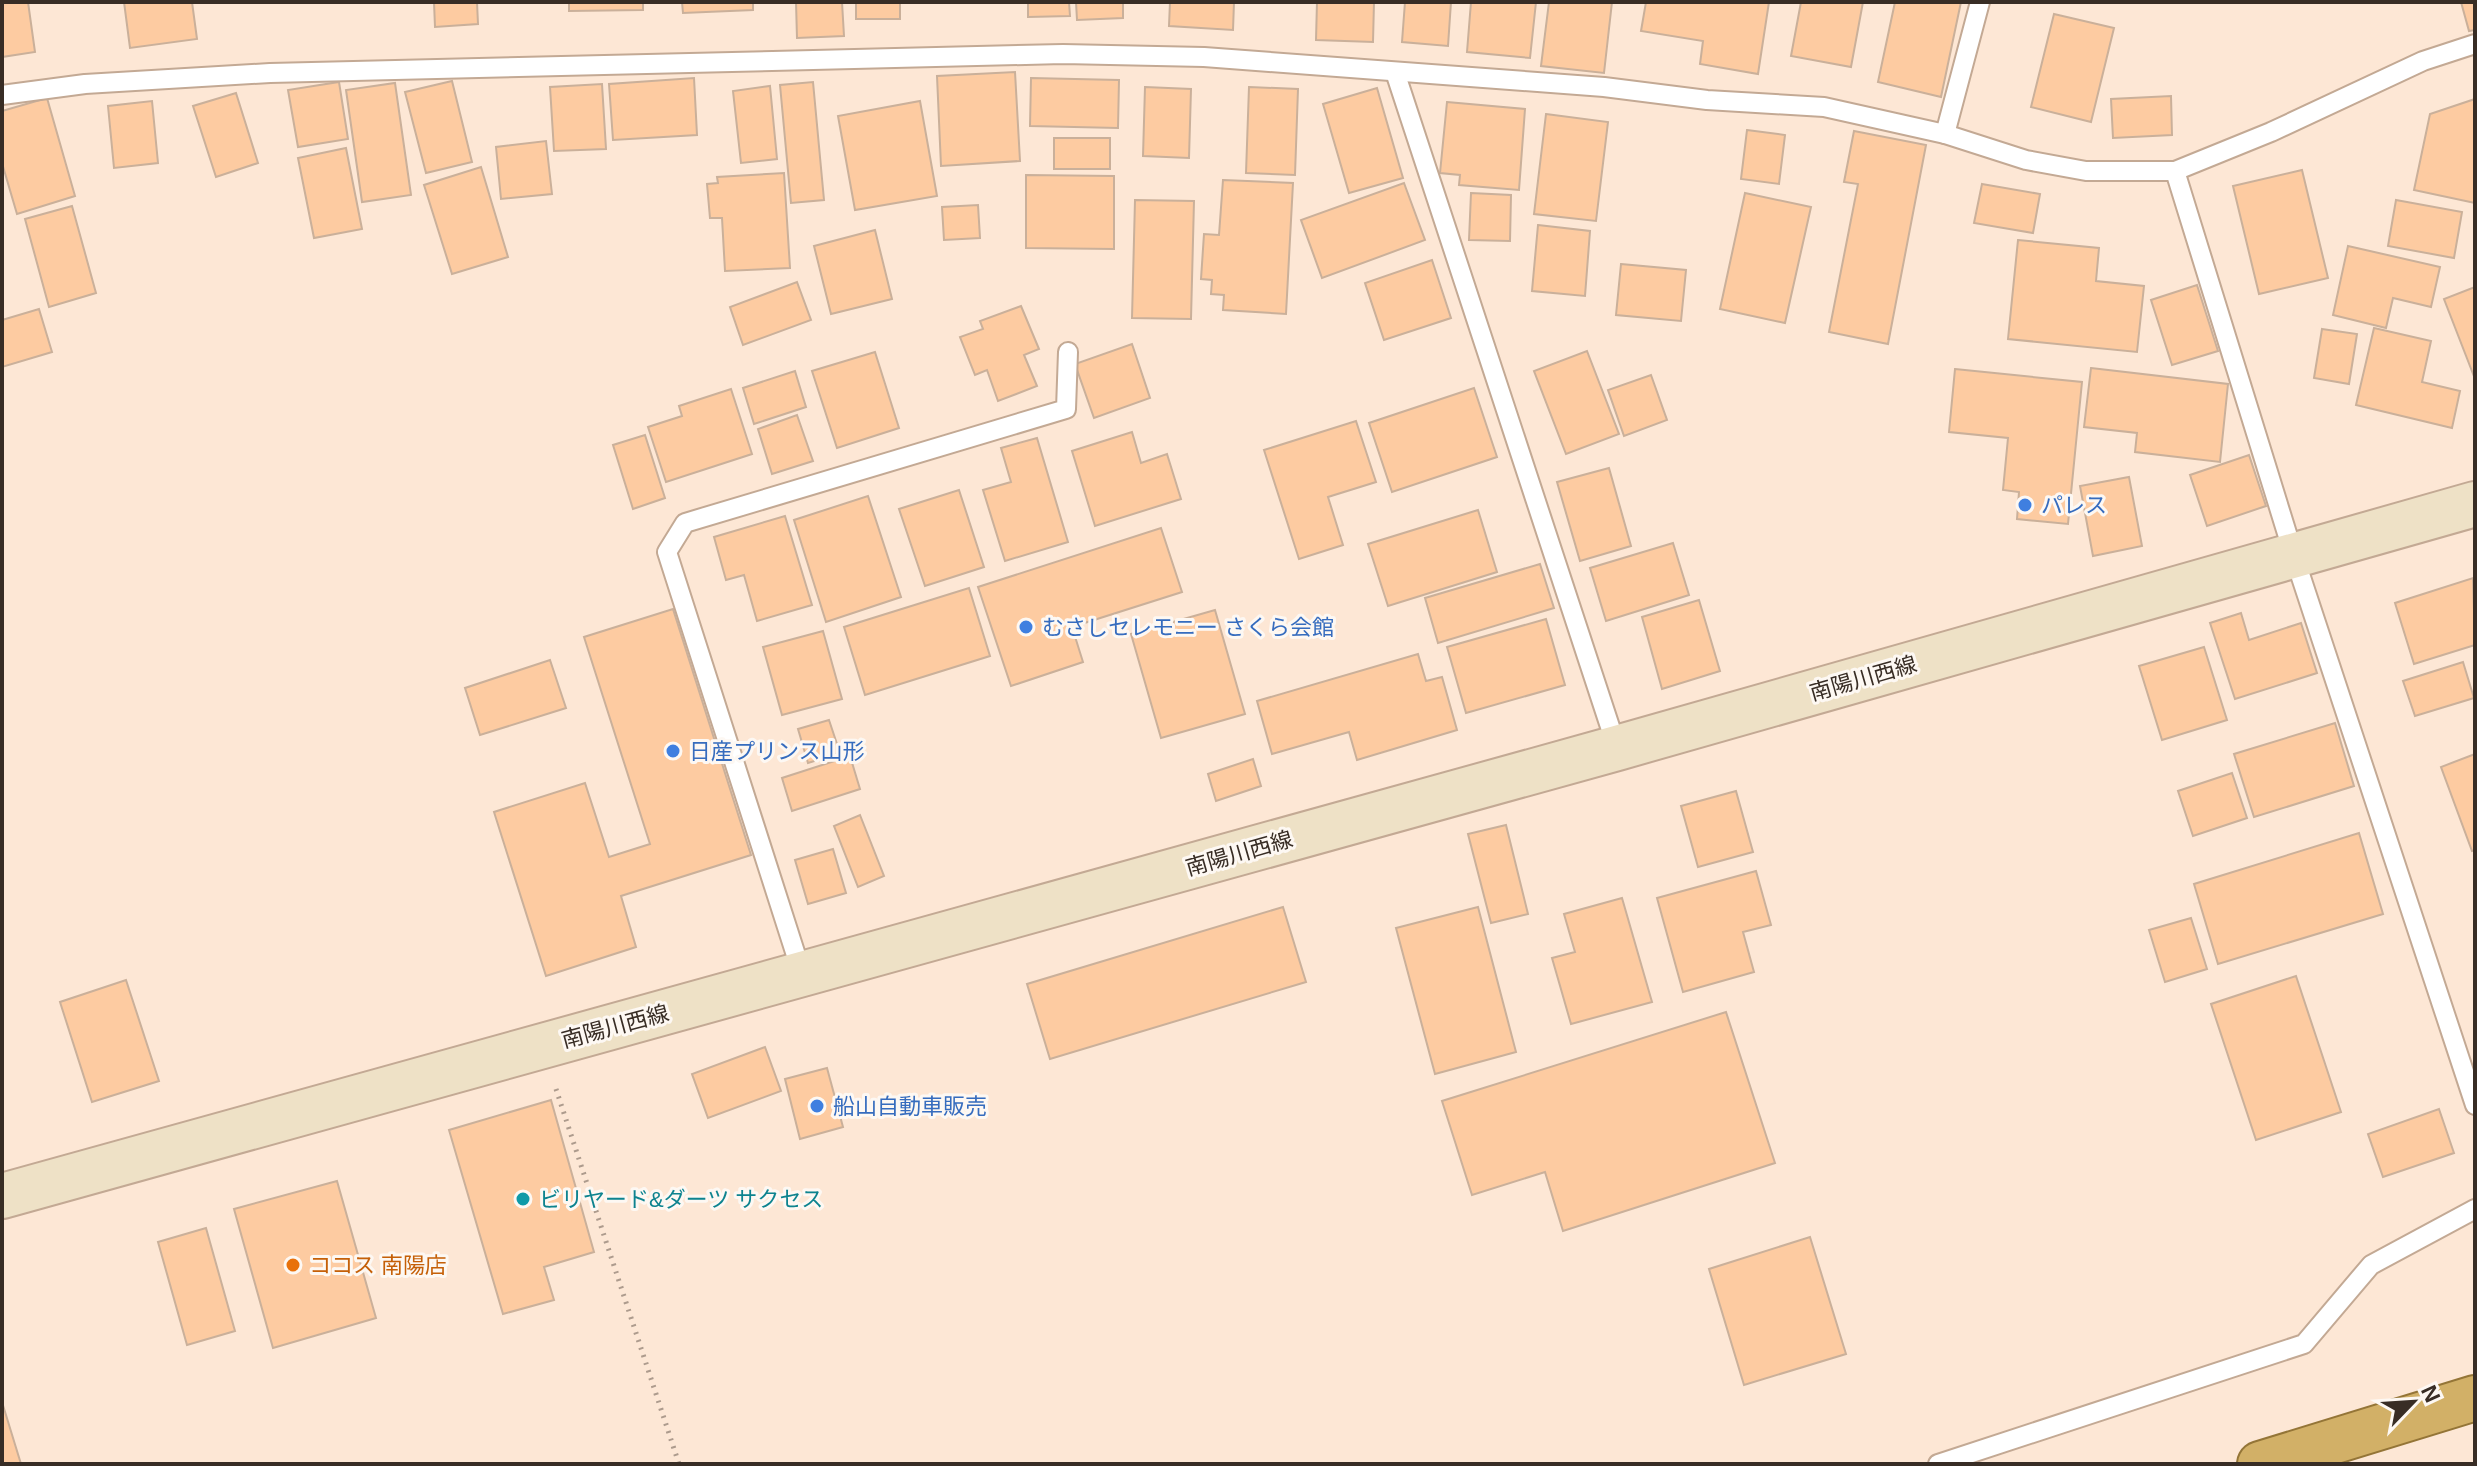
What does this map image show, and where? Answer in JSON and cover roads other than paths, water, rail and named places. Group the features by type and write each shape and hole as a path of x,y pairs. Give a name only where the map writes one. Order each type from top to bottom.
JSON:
{"highway":[{"path":"2260,1464 2475,1398"}],"main road":[{"name":"南陽川西線","path":"2,1196 1617,748 2475,504"}],"lane":[{"path":"1945,134 1980,2"},
{"path":"2,95 85,84 270,73 1063,54 1220,57 1604,87 1707,100 1824,107 1945,134 2026,160 2086,171 2175,171 2271,132 2423,61 2475,44"},
{"path":"1395,72 1617,748"},
{"path":"2175,171 2294,556 2475,1105"},
{"path":"802,974 667,552 685,523 1066,409 1068,352"},
{"path":"1938,1464 2304,1344 2371,1265 2475,1209"}],"place":[{"name":"パレス","path":"2025,505"},
{"name":"むさしセレモニー さくら会館","path":"1026,627"},
{"name":"日産プリンス山形","path":"673,751"},
{"name":"船山自動車販売","path":"817,1106"},
{"name":"ビリヤード&ダーツ サクセス","path":"523,1199"},
{"name":"ココス 南陽店","path":"293,1265"}]}
